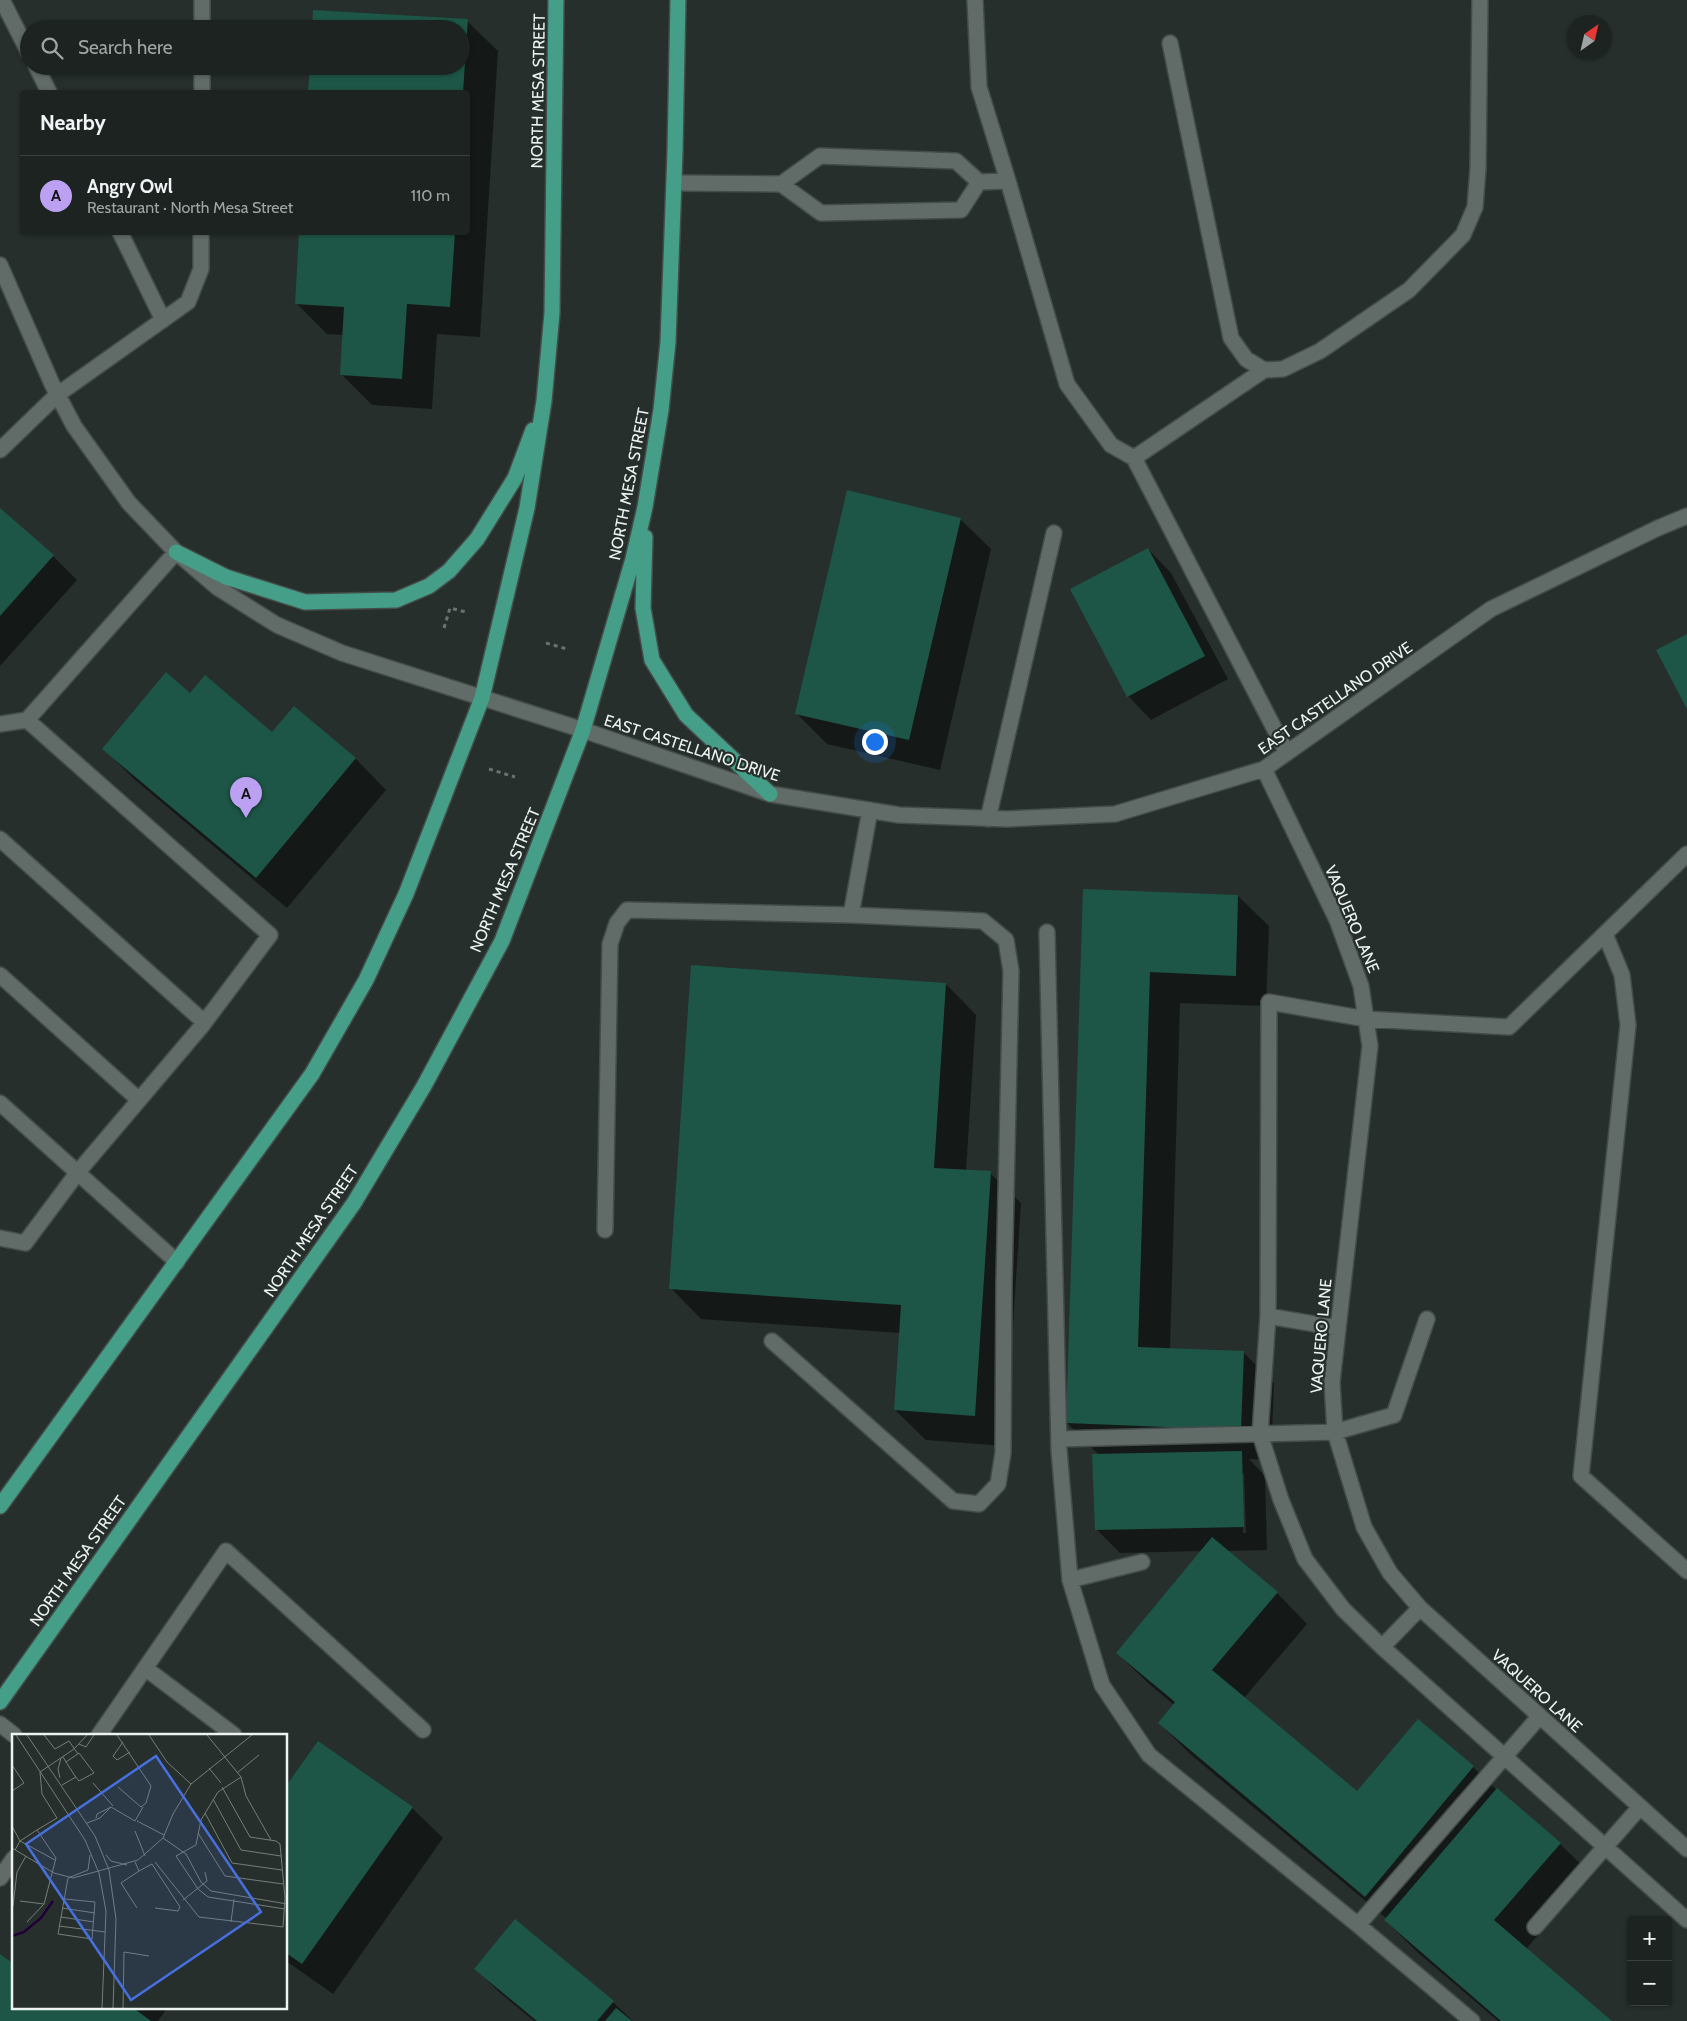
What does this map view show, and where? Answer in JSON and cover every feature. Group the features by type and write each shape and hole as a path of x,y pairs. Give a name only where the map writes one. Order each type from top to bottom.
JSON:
{"main road":[{"name":"NORTH MESA STREET","path":"0,1506 312,1074 366,980 406,894 482,698 527,508 544,401 552,313 556,0"},
{"name":"NORTH MESA STREET","path":"0,1702 359,1195 424,1086 502,941 583,730 633,559 645,507 661,410 668,342 678,0"},
{"path":"176,552 226,578 305,602 396,600 429,586 449,571 477,539 515,478 544,401"},
{"path":"645,507 644,608 652,660 686,715 770,794"}],"street":[{"path":"2,0 20,35"},
{"path":"202,0 202,20"},
{"path":"975,0 979,87 1067,384 1111,445 1134,458 1287,753"},
{"path":"1134,458 1264,370 1283,369 1320,351 1409,290 1462,235 1475,207 1476,197 1480,0"},
{"path":"1170,43 1231,338 1246,359 1264,370"},
{"path":"40,75 48,90"},
{"path":"202,75 202,90"},
{"path":"781,184 820,156 956,161 979,182 1008,181"},
{"path":"674,183 781,184 821,212 961,210 979,182"},
{"path":"122,235 164,320"},
{"path":"0,450 57,394 188,302 201,269 201,235"},
{"name":"EAST CASTELLANO DRIVE","path":"0,265 57,394 74,426 129,503 176,552 218,588 277,625 342,653 583,730 770,794 900,815 988,818 1115,814 1264,769 1491,609 1658,528 1687,516"},
{"path":"988,818 1054,533"},
{"path":"0,724 27,720 176,552"},
{"path":"0,1238 25,1243 78,1172 204,1022 270,935 27,720"},
{"name":"VAQUERO LANE","path":"1264,769 1337,920 1361,986 1370,1046 1332,1382 1335,1432 1364,1527 1390,1573 1420,1608 1687,1849"},
{"path":"851,915 870,810"},
{"path":"0,839 204,1022"},
{"path":"1687,854 1509,1027 1366,1019 1269,1002 1268,1316 1260,1434 1281,1500 1305,1559 1343,1609 1382,1647 1687,1920"},
{"path":"605,1230 610,944 617,923 627,910 851,915 983,921 1006,940 1010,981 1004,1283 1003,1453 998,1484 979,1504 953,1501 772,1341"},
{"path":"1047,932 1059,1439 1070,1580 1102,1685 1149,1755 1358,1925 1472,2021"},
{"path":"1605,934 1622,975 1628,1025 1581,1476 1687,1571"},
{"path":"0,975 138,1100"},
{"path":"0,1103 178,1262"},
{"path":"1268,1316 1338,1328"},
{"path":"1059,1439 1335,1432 1394,1414 1427,1319"},
{"path":"100,1734 226,1551 423,1730"},
{"path":"1070,1580 1142,1562"},
{"path":"1382,1647 1420,1608"},
{"path":"145,1668 233,1734"},
{"path":"1358,1925 1539,1717"},
{"path":"0,1724 13,1734"},
{"path":"1535,1927 1640,1807"},
{"path":"0,1878 12,1861"}],"path":[{"path":"444,628 450,608 466,612"},
{"path":"546,643 567,649"},
{"path":"489,769 516,776"}],"building":[{"path":"313,10 468,19 468,20 312,20"},
{"path":"309,75 464,75 463,90 308,90"},
{"path":"299,235 455,235 450,307 407,304 402,379 340,375 344,307 295,304"},
{"path":"847,490 961,518 909,740 795,714"},
{"path":"0,508 54,555 0,616"},
{"path":"1148,548 1205,656 1127,697 1070,589"},
{"path":"1687,634 1687,709 1656,650"},
{"path":"166,672 190,693 205,675 272,732 294,706 356,758 256,878 102,749"},
{"path":"1083,889 1238,895 1236,976 1150,972 1138,1347 1244,1351 1241,1430 1066,1423"},
{"path":"691,965 946,983 934,1168 991,1171 975,1416 894,1410 901,1305 669,1289"},
{"path":"1242,1451 1244,1527 1095,1530 1092,1454"},
{"path":"1212,1537 1278,1592 1212,1670 1357,1791 1418,1719 1474,1766 1365,1897 1158,1723 1175,1702 1116,1653"},
{"path":"318,1741 413,1807 302,1964 288,1954 288,1783"},
{"path":"1497,1788 1561,1843 1494,1920 1612,2021 1501,2021 1384,1920"},
{"path":"515,1919 614,2001 597,2021 537,2021 474,1969"},
{"path":"0,1954 12,1963 12,2008 133,2008 151,2021 0,2021"},
{"path":"616,2008 632,2021 605,2021"}],"place":[{"name":"Angry Owl","path":"246,818"}]}
